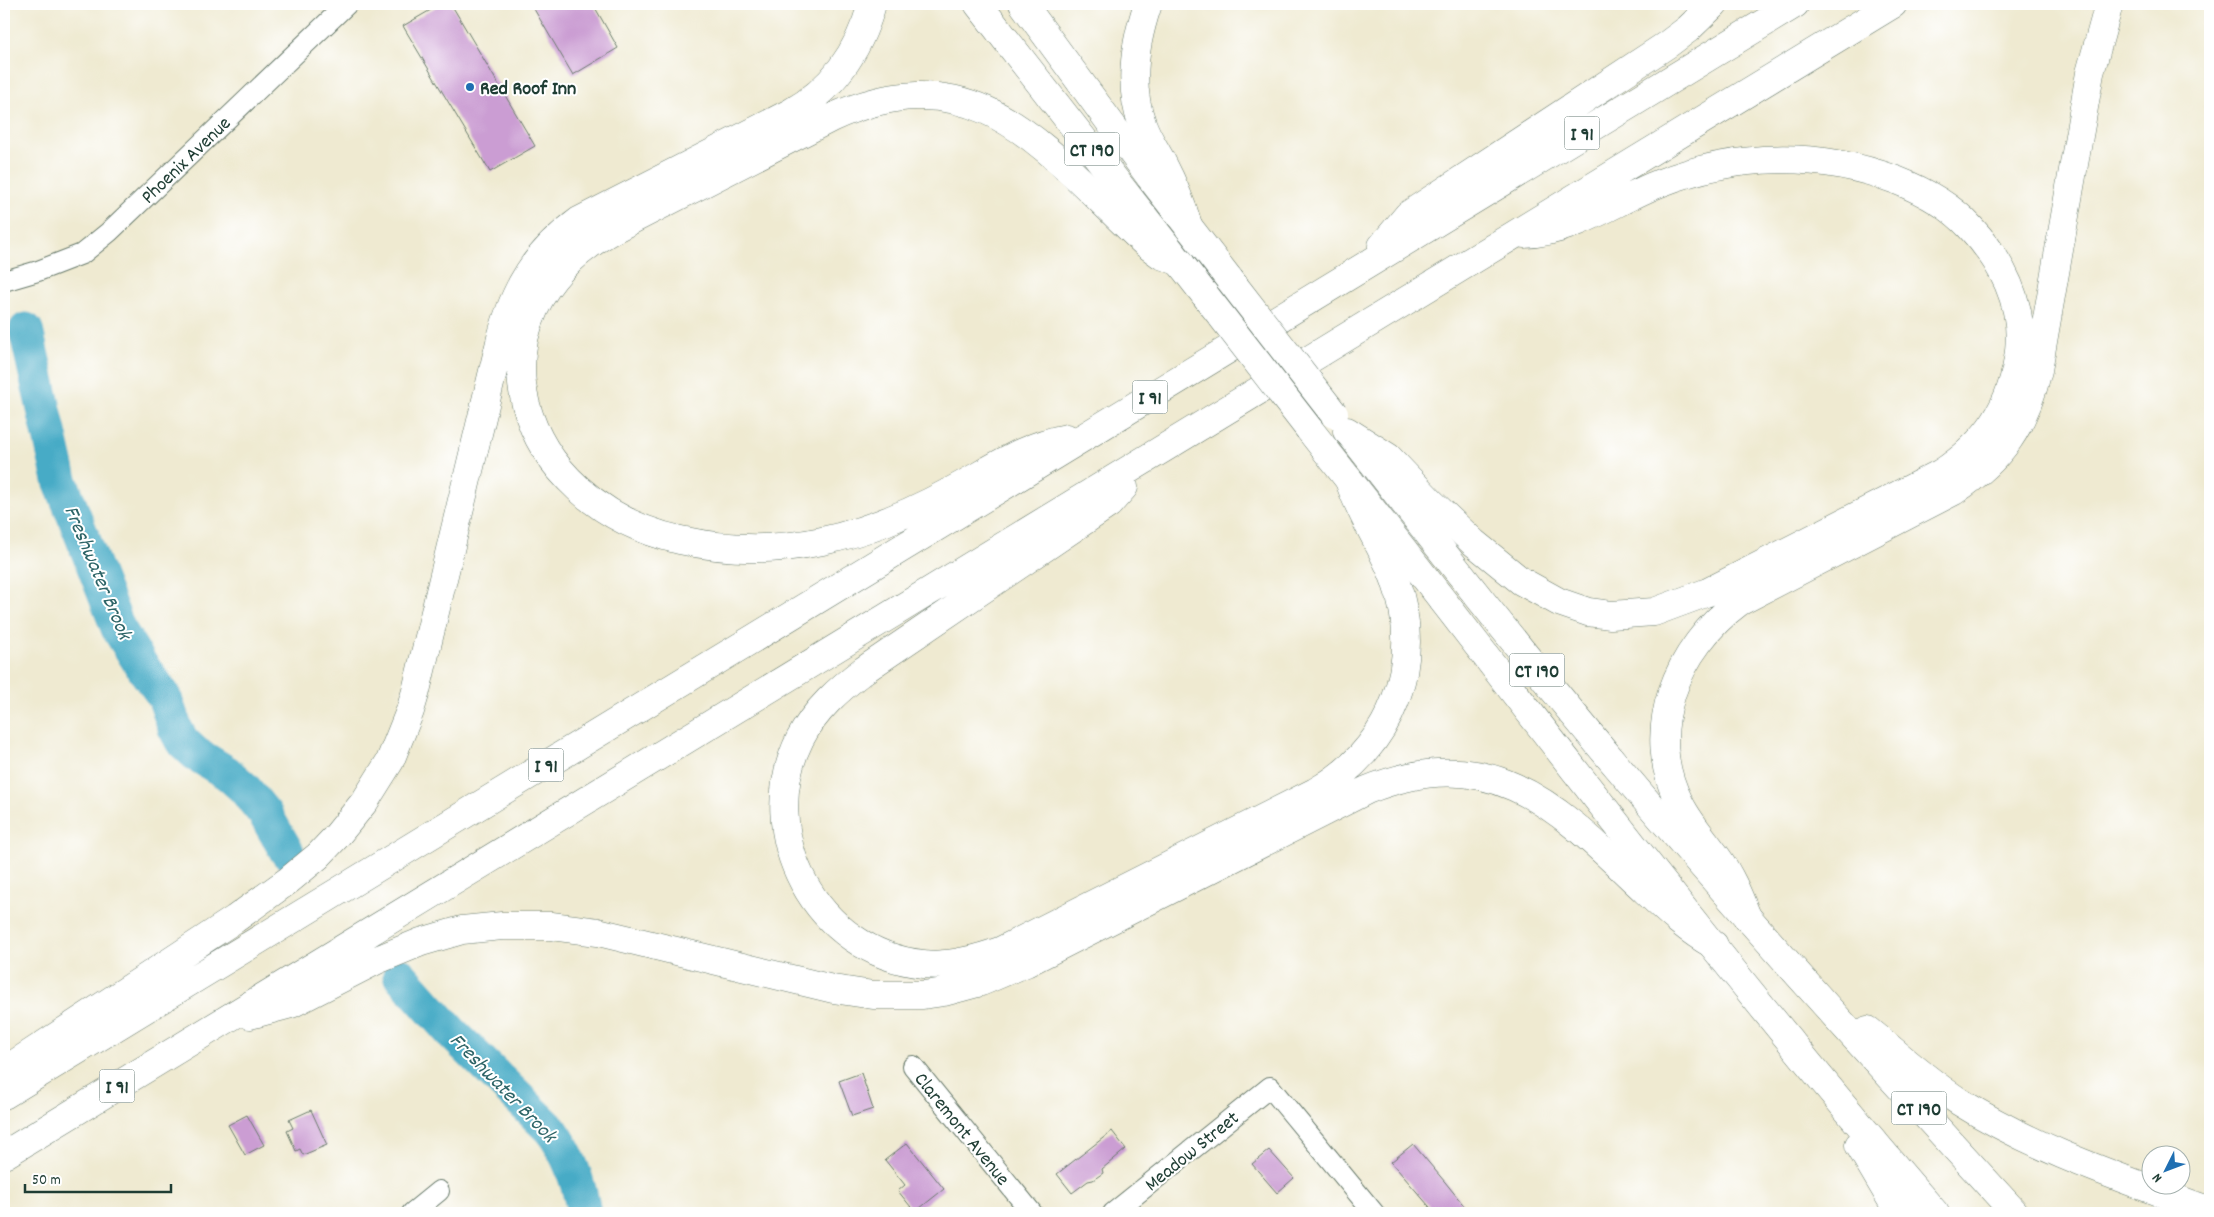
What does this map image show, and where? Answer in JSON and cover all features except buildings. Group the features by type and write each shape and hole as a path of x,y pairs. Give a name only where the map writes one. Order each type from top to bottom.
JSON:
{"main road":[{"path":"4,1073 16,1063 186,952 281,886 318,856 350,821 380,780 410,711 500,338 512,303 525,276 550,245 578,221 790,113 818,95 832,82 850,58 866,25 872,4"},
{"name":"CT 190","path":"978,4 1714,945 1833,1092 1935,1213"},
{"name":"CT 190","path":"1023,4 1189,228 1561,699 1823,1003 2015,1213"},
{"path":"1148,4 1140,28 1135,57 1136,102 1144,130 1174,186 1189,228"},
{"path":"1369,262 1408,214 1668,44 1714,4"},
{"name":"I 91","path":"4,1095 1795,4"},
{"name":"I 91","path":"4,1155 1893,4"},
{"path":"1748,918 1726,871 1683,811 1668,774 1665,748 1666,719 1679,674 1701,637 1722,615 1739,602 1954,491 1985,468 2010,439 2027,408 2038,370 2090,73 2109,4"},
{"path":"1089,434 1053,440 1030,447 924,505 887,522 844,537 805,546 768,549 700,544 658,535 628,523 596,503 562,474 539,440 527,411 522,385 523,346 531,318 544,292 561,269 585,246 616,228 831,118 867,103 894,98 925,96 952,99 975,105 999,116 1062,163 1146,244 1180,262"},
{"path":"1341,422 1388,458 1473,542 1533,590 1572,607 1600,614 1623,615 1662,609 1708,592 1941,473 1968,453 1985,436 2002,411 2010,390 2018,356 2018,320 2012,290 1994,256 1967,223 1945,205 1922,191 1880,175 1836,164 1806,160 1759,160 1729,163 1687,173 1658,184 1565,228 1543,233 1515,234"},
{"path":"1148,459 1109,504 1029,560 908,638 846,684 818,711 804,732 792,758 784,803 784,824 790,850 799,874 820,906 842,930 871,949 906,961 936,965 974,960 1000,951 1316,792 1335,780 1354,763 1377,736 1394,705 1404,672 1407,640 1404,611 1395,581 1349,480"},
{"path":"231,1017 261,1013 291,1004 376,960 421,942 462,930 502,926 551,926 598,932 849,992 899,996 944,992 981,982 1026,963 1367,790 1408,776 1446,772 1492,778 1513,786 1534,798 1594,843 1681,924 1714,945"},
{"path":"1823,1003 1864,1028 1908,1065 1943,1090 2000,1125 2095,1169 2210,1212"},
{"path":"1833,1092 1855,1138 1899,1213"}],"street":[{"name":"Phoenix Avenue","path":"4,281 38,271 82,254 96,243 347,4"},
{"name":"Claremont Avenue","path":"913,1066 1032,1213"},
{"name":"Meadow Street","path":"1113,1213 1270,1087 1374,1213"},
{"path":"412,1213 439,1190"}],"waterway":[{"name":"Freshwater Brook","path":"26,330 60,480 118,628 141,665 164,696 175,728 182,741 196,754 227,773 244,788 265,814 287,852"},
{"name":"Freshwater Brook","path":"400,975 451,1032 552,1131 564,1150 573,1170 584,1213"}],"place":[{"name":"Red Roof Inn","path":"470,87"}]}
